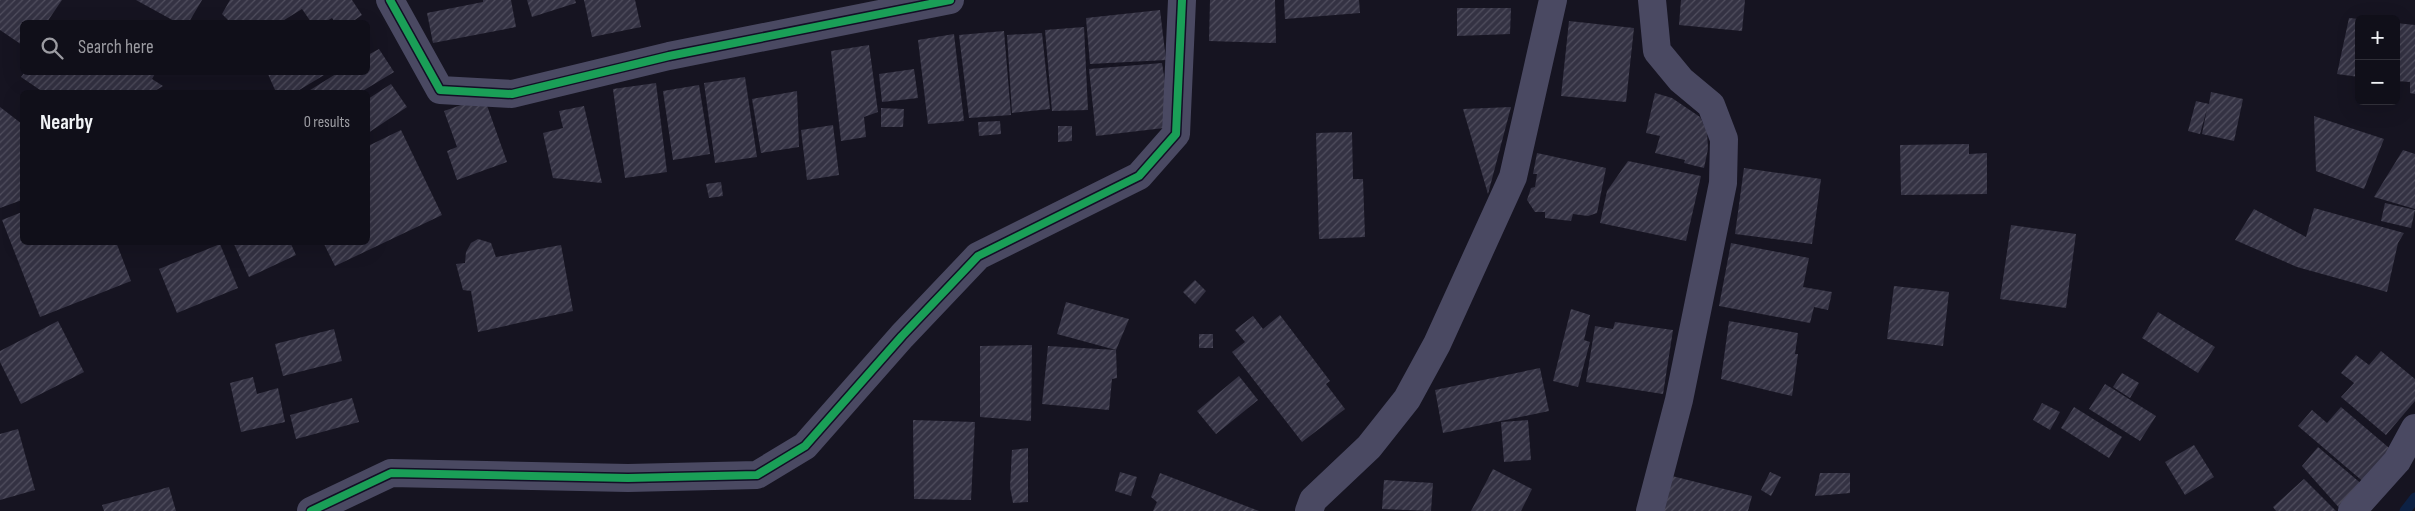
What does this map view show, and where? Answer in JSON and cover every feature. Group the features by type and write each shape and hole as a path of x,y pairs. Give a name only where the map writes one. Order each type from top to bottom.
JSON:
{"street":[{"path":"390,0 440,90 512,94 679,54 950,0"},
{"path":"311,511 391,473 628,478 757,475 805,446 902,336 978,256 1139,176 1176,134 1182,0"},
{"path":"1309,511 1313,500 1369,447 1407,399 1438,344 1513,177 1553,0"},
{"path":"1650,511 1679,400 1722,193 1724,139 1711,105 1681,80 1658,51 1652,0"},
{"path":"2352,511 2397,461 2415,428"}],"building":[{"path":"0,0 62,0 48,20 20,20 20,44 0,30"},
{"path":"136,0 202,0 190,20 172,20"},
{"path":"230,0 352,0 362,15 355,20 334,20 332,18 328,20 310,20 302,9 284,20 228,20 222,14"},
{"path":"483,0 511,0 516,27 433,43 427,13 483,2"},
{"path":"527,0 575,0 576,3 532,17"},
{"path":"584,0 635,0 641,27 592,37"},
{"path":"1210,0 1275,0 1276,43 1209,41"},
{"path":"1284,0 1359,0 1360,13 1285,19"},
{"path":"1681,0 1745,0 1742,31 1679,25"},
{"path":"1457,8 1511,8 1510,34 1457,36"},
{"path":"1160,10 1166,60 1090,64 1086,18"},
{"path":"2349,18 2355,19 2355,76 2337,74"},
{"path":"1569,21 1634,28 1626,102 1561,96"},
{"path":"2400,23 2415,25 2415,94 2410,93 2410,82 2400,81"},
{"path":"1084,27 1088,110 1052,111 1045,30"},
{"path":"1004,31 1011,115 969,118 959,35"},
{"path":"1042,33 1050,109 1012,113 1007,35"},
{"path":"954,34 964,121 928,124 918,40"},
{"path":"869,45 878,112 864,117 866,137 841,141 831,51"},
{"path":"379,49 394,72 364,90 310,90 334,75 370,75 370,54"},
{"path":"1162,63 1166,89 1164,128 1096,136 1089,69"},
{"path":"914,69 918,98 882,102 879,74"},
{"path":"23,75 154,75 152,79 163,86 156,90 40,90 21,77"},
{"path":"268,75 324,75 299,90 275,90"},
{"path":"745,77 757,157 715,163 704,83"},
{"path":"656,83 667,172 625,178 613,89"},
{"path":"391,84 407,107 370,132 370,98"},
{"path":"699,85 710,154 673,160 663,91"},
{"path":"797,91 799,147 761,153 752,99"},
{"path":"2211,92 2243,99 2234,141 2202,134 2207,109 2200,134 2188,131 2196,101 2209,104"},
{"path":"1655,93 1672,98 1700,117 1707,131 1708,149 1704,168 1684,163 1685,160 1655,153 1660,136 1646,133"},
{"path":"484,97 507,162 457,180 447,151 457,147 444,111"},
{"path":"584,106 602,183 553,178 543,133 563,128 559,111"},
{"path":"0,107 20,122 20,201 0,208"},
{"path":"1511,107 1488,194 1463,109"},
{"path":"881,108 904,109 903,127 881,127"},
{"path":"2314,116 2384,139 2364,189 2316,171"},
{"path":"1000,121 1001,134 979,136 978,122"},
{"path":"833,125 839,175 807,180 801,130"},
{"path":"1058,126 1072,126 1072,141 1058,142"},
{"path":"401,130 442,215 335,266 324,245 370,245 370,145"},
{"path":"1352,132 1353,179 1363,179 1365,237 1319,239 1316,133"},
{"path":"1969,144 1969,154 1987,153 1987,194 1901,195 1900,145"},
{"path":"2403,150 2415,154 2415,209 2374,197"},
{"path":"1537,153 1606,168 1597,213 1588,216 1573,214 1571,221 1545,218 1545,212 1535,212 1527,200 1531,188 1535,187 1537,174 1533,174"},
{"path":"1628,161 1701,176 1686,241 1600,223 1607,191"},
{"path":"1744,168 1821,179 1812,244 1735,234"},
{"path":"721,182 723,196 709,198 706,184"},
{"path":"2385,203 2415,210 2411,228 2381,221"},
{"path":"2314,208 2404,233 2398,243 2387,292 2297,267 2235,240 2254,209 2306,237"},
{"path":"20,213 20,245 117,245 131,281 40,317 2,220"},
{"path":"2011,225 2076,234 2066,308 2000,299"},
{"path":"478,239 491,243 496,257 561,245 573,311 478,332 471,291 463,290 456,264 465,263 466,252 471,243"},
{"path":"1731,243 1809,258 1803,287 1832,292 1828,310 1814,307 1810,323 1719,306"},
{"path":"220,245 238,288 177,313 159,269"},
{"path":"234,245 291,245 296,255 249,277"},
{"path":"1195,280 1206,291 1195,304 1183,292"},
{"path":"1894,286 1949,292 1943,346 1887,339"},
{"path":"1066,302 1129,319 1116,350 1057,334"},
{"path":"1571,309 1590,315 1584,340 1590,342 1578,387 1553,381"},
{"path":"2158,312 2215,347 2198,373 2142,338"},
{"path":"1280,315 1330,381 1326,384 1345,409 1302,442 1232,352 1245,342 1235,330 1253,316 1263,329"},
{"path":"58,321 84,372 21,404 0,362 0,351"},
{"path":"1729,321 1798,333 1795,354 1798,354 1792,396 1721,379"},
{"path":"1615,322 1673,330 1663,394 1586,382 1595,326 1613,329"},
{"path":"334,329 342,361 283,376 275,344"},
{"path":"1199,334 1213,334 1213,348 1199,348"},
{"path":"1032,345 1031,421 980,417 980,346"},
{"path":"1048,346 1116,350 1117,378 1112,379 1109,410 1042,404"},
{"path":"2381,351 2415,379 2415,401 2386,435 2341,397 2354,383 2341,373 2356,355 2369,365"},
{"path":"1540,368 1549,411 1443,433 1435,390"},
{"path":"2122,373 2139,383 2130,398 2113,387"},
{"path":"1239,376 1258,400 1216,434 1197,411"},
{"path":"253,377 257,394 278,388 285,422 241,432 230,383"},
{"path":"2105,384 2156,416 2140,441 2089,409"},
{"path":"352,398 359,422 296,439 290,415"},
{"path":"2042,403 2060,412 2050,430 2033,420"},
{"path":"2074,407 2122,437 2109,458 2061,428"},
{"path":"2341,407 2408,464 2380,496 2298,426 2312,410 2327,423"},
{"path":"913,420 975,422 971,500 914,499"},
{"path":"1528,420 1531,460 1504,462 1501,422"},
{"path":"18,429 35,490 0,500 0,434"},
{"path":"2194,445 2214,477 2185,495 2165,462"},
{"path":"2318,447 2377,497 2342,511 2302,466"},
{"path":"1028,448 1028,502 1013,503 1010,487 1012,450"},
{"path":"1493,469 1532,489 1521,511 1471,511"},
{"path":"1120,472 1137,477 1131,496 1115,491"},
{"path":"1770,472 1781,477 1771,496 1761,490"},
{"path":"1160,473 1259,511 1153,511 1157,502 1151,497"},
{"path":"1820,473 1850,473 1850,493 1815,496"},
{"path":"1672,476 1752,496 1748,511 1663,511"},
{"path":"2304,479 2336,511 2276,511 2273,507"},
{"path":"1384,480 1433,483 1431,511 1382,509"},
{"path":"169,487 176,511 104,511 102,505"}],"waterway":[{"path":"2405,511 2415,498"}],"cycle path":[{"path":"390,0 440,90 512,94 669,56 950,0"},
{"path":"311,511 391,473 628,478 757,475 805,446 902,336 978,256 1139,176 1176,134 1182,0"}]}
